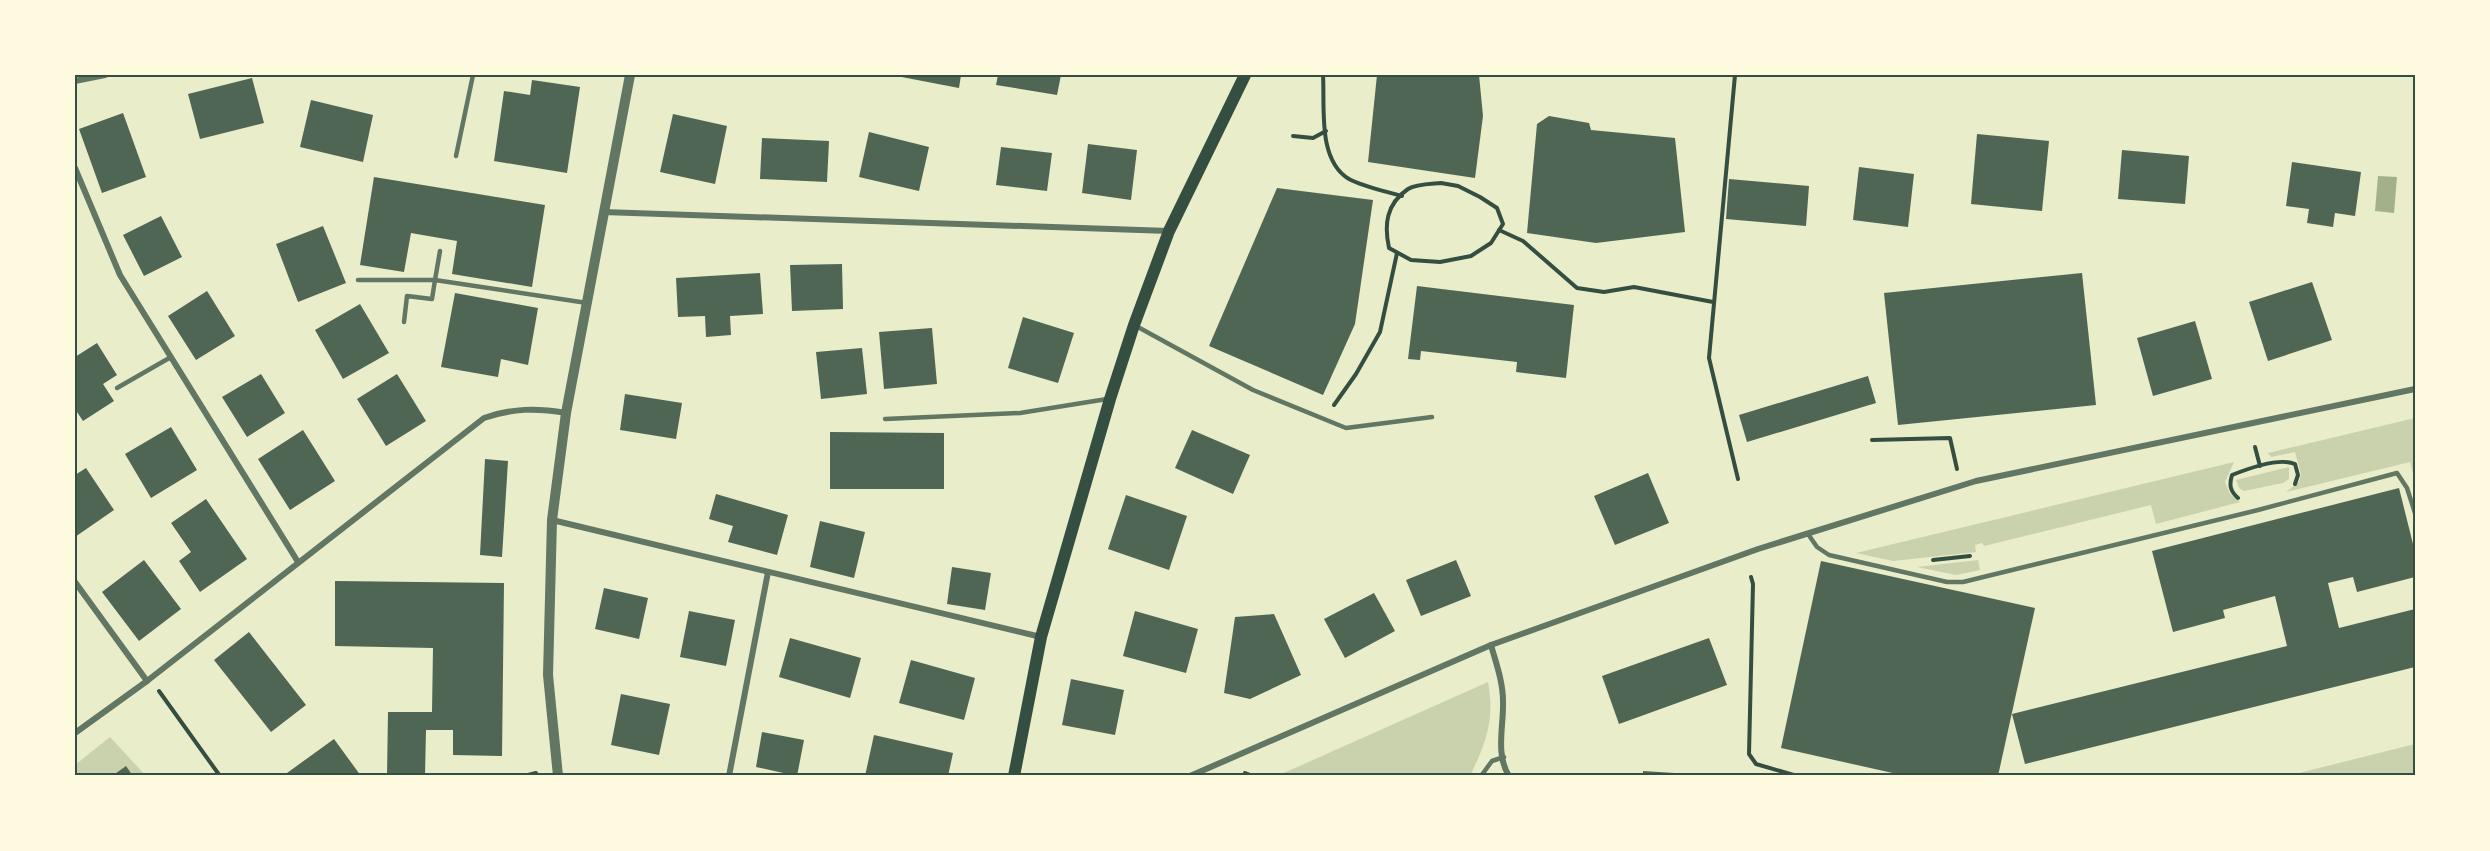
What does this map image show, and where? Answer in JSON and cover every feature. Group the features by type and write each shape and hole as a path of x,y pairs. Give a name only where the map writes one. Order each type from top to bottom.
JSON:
{"main road":[{"path":"1014,776 1041,637 1110,399 1134,325 1169,231 1245,75"}],"street":[{"path":"75,81 105,75"},
{"path":"558,776 548,675 552,520 566,413 630,75"},
{"path":"75,168 120,275 298,562"},
{"path":"603,212 1169,231"},
{"path":"1190,776 1491,645 1732,557 1988,478 2415,389"},
{"path":"75,733 147,681 484,418 507,410 538,409 566,413"},
{"path":"552,520 1041,637"},
{"path":"729,776 768,572"},
{"path":"75,582 147,681"},
{"path":"1491,645 1500,677 1503,700 1500,741 1509,776"}],"lane":[{"path":"456,156 473,75"},
{"path":"404,322 407,296 432,299 440,251"},
{"path":"358,279 435,280 587,303"},
{"path":"1134,325 1252,390 1346,428 1432,417"},
{"path":"117,388 171,357"},
{"path":"885,419 1020,413 1110,399"},
{"path":"1808,534 1817,547 1829,555 1947,582 1962,582 2286,503 2397,473 2407,488 2415,513"},
{"path":"1481,776 1492,761 1504,757"}],"path":[{"path":"1323,75 1326,131 1332,160 1349,179 1402,196"},
{"path":"1735,75 1708,358 1738,479"},
{"path":"1293,136 1313,138 1326,131"},
{"path":"1441,183 1458,186 1497,208 1503,224 1499,230 1491,243 1471,256 1440,262 1411,260 1389,248 1384,227 1393,206 1409,188 1441,183"},
{"path":"1499,230 1523,241 1577,288 1604,291 1634,287 1714,302"},
{"path":"1324,418 1356,374 1380,332 1397,253"},
{"path":"1872,440 1950,438 1960,486"},
{"path":"2255,447 2260,466"},
{"path":"2258,510 2236,497 2232,492 2229,482 2232,475 2282,462 2295,464 2298,475 2286,503"},
{"path":"1750,577 1753,584 1749,754 1756,764 1797,776"},
{"path":"158,690 220,776"},
{"path":"524,776 536,773"},
{"path":"1245,773 1253,776"}],"shaded area":[{"path":"2378,176 2397,177 2394,213 2375,211"},
{"path":"2415,418 2415,481 2410,462 2286,492 2299,482 2301,474 2295,452 2271,457 2268,453"},
{"path":"2234,462 2225,482 2230,494 2240,502 2156,524 2151,505 1984,546 1982,543 1975,545 1976,552 1893,561 1856,553"},
{"path":"2289,467 2289,479 2283,483 2244,491 2239,488 2236,480"},
{"path":"1978,560 1980,570 1956,575 1917,567"},
{"path":"1488,682 1490,719 1488,731 1470,776 1277,776"},
{"path":"110,737 146,776 75,776 75,765"},
{"path":"2415,744 2415,776 2287,776"}],"building":[{"path":"891,75 961,75 959,88"},
{"path":"998,75 1061,75 1057,95 996,85"},
{"path":"1377,75 1479,75 1483,116 1475,178 1368,162"},
{"path":"252,78 264,123 200,139 188,94"},
{"path":"532,80 580,87 567,173 494,161 504,91 530,95"},
{"path":"311,100 373,115 363,162 300,147"},
{"path":"123,113 146,177 102,193 79,129"},
{"path":"673,114 727,126 715,184 660,172"},
{"path":"1549,116 1589,123 1591,130 1675,138 1685,232 1596,243 1527,233 1537,124"},
{"path":"869,132 929,147 919,191 859,177"},
{"path":"1977,134 2049,141 2042,211 1971,204"},
{"path":"762,138 829,141 827,182 760,179"},
{"path":"1088,144 1137,150 1131,200 1082,193"},
{"path":"1001,147 1052,153 1047,191 996,185"},
{"path":"2122,150 2189,156 2185,204 2118,199"},
{"path":"2292,162 2361,172 2355,216 2335,213 2333,227 2307,223 2309,209 2286,206"},
{"path":"1859,167 1914,174 1908,227 1853,220"},
{"path":"374,177 545,205 532,287 452,274 457,241 411,233 404,272 360,265"},
{"path":"1729,179 1809,186 1806,226 1726,219"},
{"path":"1277,188 1373,200 1355,324 1323,395 1209,346"},
{"path":"161,216 182,257 144,276 123,235"},
{"path":"323,226 346,283 298,302 276,244"},
{"path":"842,264 843,309 792,311 790,265"},
{"path":"760,273 763,314 730,316 731,335 706,337 705,316 678,317 676,278"},
{"path":"2082,273 2096,405 1898,425 1884,293"},
{"path":"2312,282 2332,340 2268,361 2249,302"},
{"path":"1417,286 1574,305 1566,378 1516,372 1517,362 1421,351 1420,360 1408,359"},
{"path":"207,291 235,336 196,360 168,316"},
{"path":"455,293 538,308 528,365 501,359 498,377 441,367"},
{"path":"360,304 389,353 343,379 315,330"},
{"path":"1023,317 1074,333 1058,383 1008,368"},
{"path":"2195,321 2212,379 2153,396 2137,338"},
{"path":"932,328 937,384 884,389 879,332"},
{"path":"97,343 117,375 103,384 114,401 83,421 75,409 75,357"},
{"path":"862,348 867,394 821,399 816,352"},
{"path":"261,374 285,413 247,437 222,397"},
{"path":"397,374 426,421 386,446 357,399"},
{"path":"1868,376 1876,403 1747,442 1739,415"},
{"path":"625,394 682,403 676,439 620,430"},
{"path":"171,427 197,470 151,498 125,454"},
{"path":"303,430 335,481 290,510 258,459"},
{"path":"1192,430 1250,455 1233,494 1175,468"},
{"path":"830,432 944,433 944,489 830,489"},
{"path":"485,459 508,461 502,557 480,555"},
{"path":"86,468 114,510 75,537 75,475"},
{"path":"1648,473 1669,523 1615,545 1594,496"},
{"path":"2399,488 2415,552 2415,577 2357,592 2353,577 2328,583 2339,628 2415,609 2415,667 2025,764 2012,714 2287,646 2275,596 2223,610 2225,618 2173,632 2152,551"},
{"path":"716,494 788,515 777,555 728,542 733,526 709,519"},
{"path":"1126,495 1187,516 1169,570 1108,549"},
{"path":"206,499 247,559 200,592 179,561 191,552 171,523"},
{"path":"820,521 865,532 854,578 810,567"},
{"path":"144,560 181,609 139,641 102,592"},
{"path":"1456,560 1471,596 1421,616 1406,580"},
{"path":"1821,561 2035,608 1998,776 1906,776 1781,748"},
{"path":"952,567 991,573 985,610 947,604"},
{"path":"335,581 504,583 502,756 453,755 453,730 426,730 425,776 387,776 388,712 432,712 433,648 335,646"},
{"path":"604,588 648,598 639,639 595,629"},
{"path":"1374,593 1395,631 1345,658 1324,619"},
{"path":"689,611 735,620 726,666 680,657"},
{"path":"1135,611 1198,629 1186,673 1123,656"},
{"path":"1274,614 1301,675 1250,699 1224,693 1235,617"},
{"path":"249,632 306,705 271,732 214,660"},
{"path":"790,638 861,658 850,698 779,677"},
{"path":"1709,638 1727,685 1619,724 1602,676"},
{"path":"911,660 975,678 964,720 899,703"},
{"path":"1071,679 1124,690 1115,735 1062,725"},
{"path":"621,694 670,704 659,755 611,745"},
{"path":"762,732 804,740 797,776 756,767"},
{"path":"874,735 953,753 948,776 865,776"},
{"path":"334,739 361,776 289,776 287,773"},
{"path":"126,766 133,776 112,776"},
{"path":"1643,771 1690,774 1690,776 1643,776"}]}
